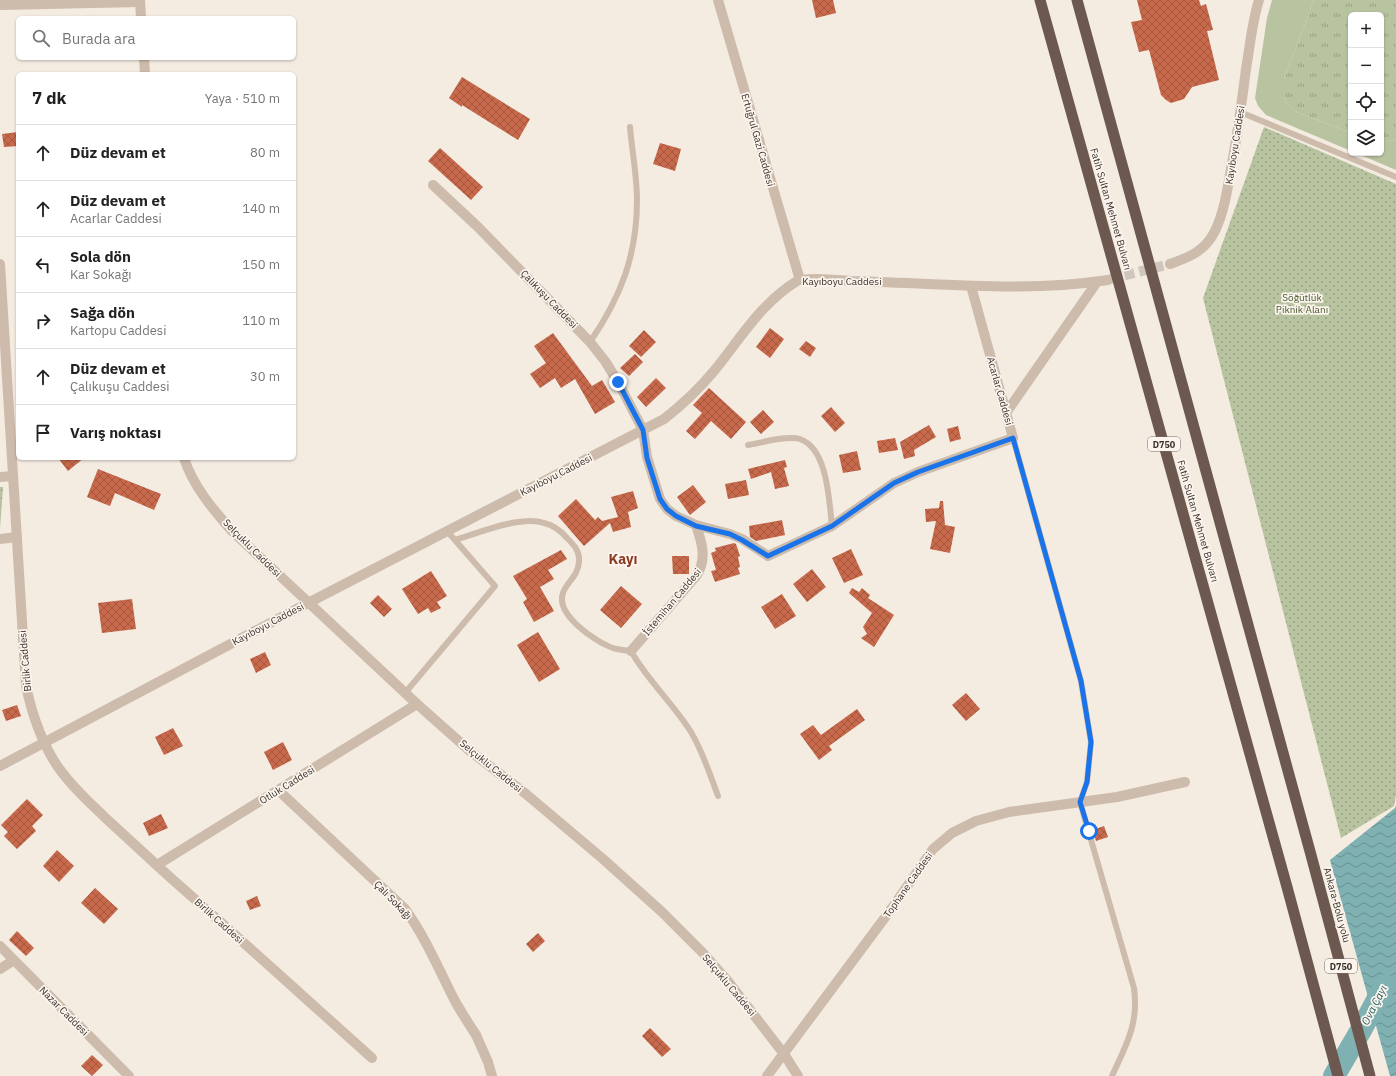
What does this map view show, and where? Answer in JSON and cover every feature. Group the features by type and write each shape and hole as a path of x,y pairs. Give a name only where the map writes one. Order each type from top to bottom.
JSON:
{"highway":[{"name":"Fatih Sultan Mehmet Bulvarı","path":"1040,0 1287,887 1338,1076"},
{"name":"Fatih Sultan Mehmet Bulvarı","path":"1077,0 1311,855"},
{"name":"Ankara-Bolu yolu","path":"1311,855 1370,1076"}],"street":[{"name":"Ertuğrul Gazi Caddesi","path":"718,0 800,280"},
{"name":"Kayıboyu Caddesi","path":"1170,264 1195,254 1204,245 1214,232 1226,199 1252,33 1260,0"},
{"path":"0,5 140,1 141,16"},
{"path":"144,60 145,72"},
{"name":"Çalıkuşu Caddesi","path":"433,185 478,227 590,342 605,361 618,382 643,430 647,458 660,499 667,509 676,516 696,526 730,534 768,556 832,526"},
{"name":"Birlik Caddesi","path":"0,264 14,424 13,476 26,686 32,710 44,742 72,786 157,865 372,1058"},
{"name":"Kayıboyu Caddesi","path":"0,766 308,603 664,419 687,400 714,372 766,305 780,292 800,280 900,282 971,286 1049,286 1108,280"},
{"path":"1006,412 1097,282"},
{"name":"Acarlar Caddesi","path":"971,286 1013,438"},
{"path":"832,526 894,483 918,472 1013,438"},
{"name":"Selçuklu Caddesi","path":"185,460 194,482 231,530 417,704 470,750 526,794 603,859 662,912 703,953 727,980 784,1054 798,1076"},
{"path":"0,477 13,476"},
{"name":"İstemihan Caddesi","path":"631,651 697,575 702,567 703,546 696,526"},
{"path":"0,539 17,537"},
{"name":"Otluk Caddesi","path":"157,865 417,704"},
{"name":"Tophane Caddesi","path":"767,1076 892,908 933,849 952,833 976,820 1009,812 1117,797 1185,782"},
{"name":"Çalı Sokağı","path":"278,790 405,909 418,928 436,960 456,1002 476,1035 488,1062 492,1076"},
{"name":"Nazar Caddesi","path":"0,946 129,1076"},
{"path":"0,969 14,960"}],"lane":[{"path":"1240,112 1396,177"},
{"path":"590,342 613,306 628,267 633,247 637,200 630,127"},
{"path":"748,445 789,438 800,439 811,446 818,455 824,471 832,526"},
{"name":"Acarlar Caddesi","path":"1013,438 1081,681 1091,742 1087,782 1080,802"},
{"path":"455,540 506,524 529,521 544,522 560,531 578,551 579,561 577,570 563,594 564,608 570,619 603,643 613,648 631,651 638,664 690,731 700,748 718,796"},
{"path":"405,693 495,586 447,531"},
{"path":"1080,802 1132,978 1136,998 1133,1027 1112,1076"}],"green space":[{"path":"1272,0 1314,0 1284,79 1284,97 1287,103 1297,112 1348,132 1348,150 1266,115 1258,106 1255,98 1267,18"},
{"path":"1314,0 1396,0 1396,139 1384,141 1384,12 1348,12 1348,132 1297,112 1287,103 1284,97 1284,79"},
{"name":"Söğütlük Piknik Alanı","path":"1264,127 1396,184 1396,795 1394,806 1341,838 1203,298"},
{"path":"1396,139 1396,170 1363,156 1384,156 1384,141"},
{"path":"0,487 3,487 0,529"}],"water":[{"path":"1396,805 1396,1076 1390,1076 1330,860 1395,808"}],"building":[{"path":"812,0 833,0 836,13 816,18"},
{"path":"1137,0 1199,0 1201,6 1206,4 1213,30 1207,31 1219,80 1192,87 1184,99 1171,103 1166,100 1161,95 1149,50 1139,52 1131,22 1142,20"},
{"path":"462,77 530,119 518,140 449,98"},
{"path":"16,132 16,146 4,147 2,134"},
{"path":"660,143 681,149 675,171 653,164"},
{"path":"440,148 483,187 471,200 428,161"},
{"path":"770,328 784,339 770,358 756,347"},
{"path":"644,330 656,342 641,357 629,346"},
{"path":"553,333 592,386 602,380 615,402 595,414 575,379 561,388 555,378 540,388 530,374 546,363 534,346"},
{"path":"806,341 816,348 810,357 799,349"},
{"path":"635,354 643,362 629,376 620,368"},
{"path":"656,378 666,388 646,407 637,397"},
{"path":"709,388 746,422 731,439 711,421 695,439 686,431 702,413 693,405"},
{"path":"831,407 845,423 835,432 821,416"},
{"path":"763,410 774,422 761,434 750,422"},
{"path":"929,425 936,437 914,450 915,456 904,459 900,442"},
{"path":"958,426 961,439 950,442 947,429"},
{"path":"895,438 898,450 879,453 877,441"},
{"path":"857,451 861,470 843,473 839,455"},
{"path":"60,460 82,460 68,471"},
{"path":"785,460 787,467 784,468 789,486 775,489 771,472 751,479 748,469"},
{"path":"98,469 161,494 154,510 115,493 110,506 87,497"},
{"path":"746,480 749,495 728,499 725,484"},
{"path":"693,485 706,502 690,515 677,497"},
{"path":"633,491 638,508 628,512 631,527 613,532 610,523 584,546 558,516 576,499 595,520 598,517 602,521 618,517 611,497"},
{"path":"940,501 943,501 945,525 955,527 950,553 930,549 936,521 926,522 925,509 939,508"},
{"path":"782,520 785,535 756,541 750,537 749,526"},
{"path":"734,543 736,544 740,556 738,557 740,567 738,568 740,574 715,582 711,571 716,570 711,553 716,551 715,548"},
{"path":"851,549 863,575 844,583 832,558"},
{"path":"561,550 567,559 548,570 554,579 540,587 554,611 534,622 523,602 527,599 513,576"},
{"path":"672,556 689,556 689,574 673,574"},
{"path":"812,569 826,587 807,602 793,584"},
{"path":"431,571 447,596 437,602 441,608 431,613 428,608 418,614 402,589"},
{"path":"621,586 642,604 621,628 600,610"},
{"path":"852,588 859,592 862,588 870,595 868,598 894,615 874,647 861,638 867,634 863,627 872,613 849,593"},
{"path":"782,594 796,616 775,629 761,607"},
{"path":"378,595 392,609 384,617 370,603"},
{"path":"132,599 136,629 102,633 98,603"},
{"path":"538,632 560,669 539,682 517,645"},
{"path":"265,652 271,665 256,673 250,659"},
{"path":"966,693 980,709 966,721 952,705"},
{"path":"17,705 21,716 6,721 2,710"},
{"path":"857,709 865,720 829,746 832,750 819,760 800,734 813,725 821,735"},
{"path":"173,728 183,746 164,755 155,737"},
{"path":"283,742 292,760 273,770 264,752"},
{"path":"27,799 43,815 32,826 36,831 17,849 4,836 8,832 1,825"},
{"path":"161,814 168,828 149,836 143,823"},
{"path":"1104,826 1108,837 1096,841 1093,830"},
{"path":"57,850 74,866 59,882 43,866"},
{"path":"95,888 118,909 104,924 81,903"},
{"path":"257,896 261,906 250,910 246,901"},
{"path":"17,931 34,948 26,956 9,940"},
{"path":"538,933 545,941 533,952 526,944"},
{"path":"650,1028 671,1049 662,1057 642,1036"},
{"path":"92,1055 103,1065 92,1076 81,1066"}],"waterway":[{"name":"Ova Çayı","path":"1334,1076 1385,985"}],"tunnel":[{"path":"1110,279 1170,264"}],"district":[{"name":"Kayı","path":"623,559"}],"route":[{"path":"618,382 643,430 647,458 660,499 667,509 676,516 696,526 730,534 768,556 832,526 894,483 918,472 1013,438 1081,681 1091,742 1087,782 1080,802 1089,831"}]}
